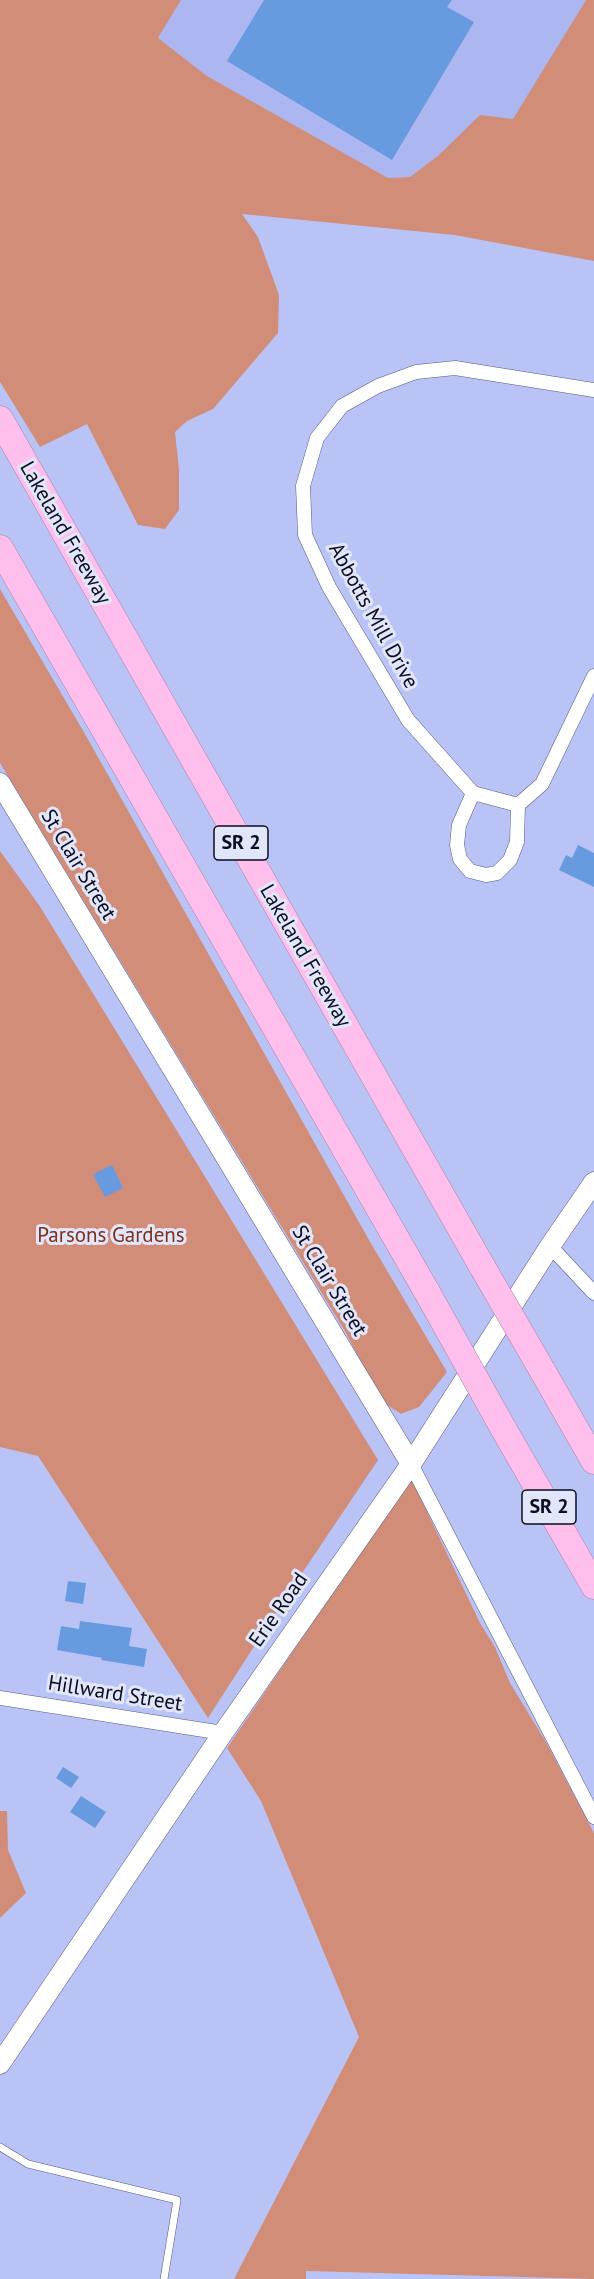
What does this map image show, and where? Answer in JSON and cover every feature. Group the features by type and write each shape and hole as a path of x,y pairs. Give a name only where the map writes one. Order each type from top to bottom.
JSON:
{"highway":[{"name":"Lakeland Freeway","path":"0,419 594,1461"},
{"name":"SR 2","path":"0,548 594,1586"}],"street":[{"name":"Abbotts Mill Drive","path":"473,793 408,720 329,586 305,535 303,486 317,438 342,406 378,386 416,372 455,368 594,390"},
{"path":"518,805 473,793 459,825 457,845 460,859 470,871 486,876 497,873 510,860 517,842 518,805 542,784 594,676"},
{"name":"St Clair Street","path":"0,783 411,1464 594,1817"},
{"name":"Erie Road","path":"0,2064 223,1733 411,1464 550,1246 594,1182"},
{"path":"550,1246 594,1293"},
{"name":"Hillward Street","path":"0,1698 223,1733"}],"lane":[{"path":"0,2147 28,2164 177,2200 164,2279"}],"shaded area":[{"path":"181,0 586,0 513,120 439,155 410,177 388,178 207,76 158,38"}],"green space":[{"path":"0,0 181,0 158,38 207,76 388,178 410,177 439,155 480,115 513,119 586,0 594,0 594,261 455,235 242,214 258,237 279,295 278,333 213,409 187,421 175,432 179,470 179,510 165,529 138,525 87,424 40,447 0,382"},
{"path":"0,589 85,734 369,1240 447,1372 419,1407 401,1414 381,1401 346,1333 0,763"},
{"name":"Parsons Gardens","path":"0,851 39,905 378,1460 208,1718 38,1456 0,1447"},
{"path":"411,1478 480,1623 495,1647 510,1683 546,1742 594,1833 594,2279 306,2271 306,2279 234,2279 359,2037 261,1801 227,1748"},
{"path":"0,1811 7,1811 8,1850 26,1893 0,1918"}],"building":[{"path":"264,0 452,0 447,7 474,22 392,160 227,61"},
{"path":"578,845 594,853 594,887 559,870 566,855 572,858"},
{"path":"112,1165 123,1188 105,1197 93,1174"},
{"path":"68,1581 86,1583 83,1604 65,1601"},
{"path":"80,1621 132,1628 129,1646 147,1649 144,1667 57,1650 61,1626 79,1629"},
{"path":"63,1767 79,1777 71,1788 56,1778"},
{"path":"81,1796 106,1812 95,1828 70,1812"}]}
